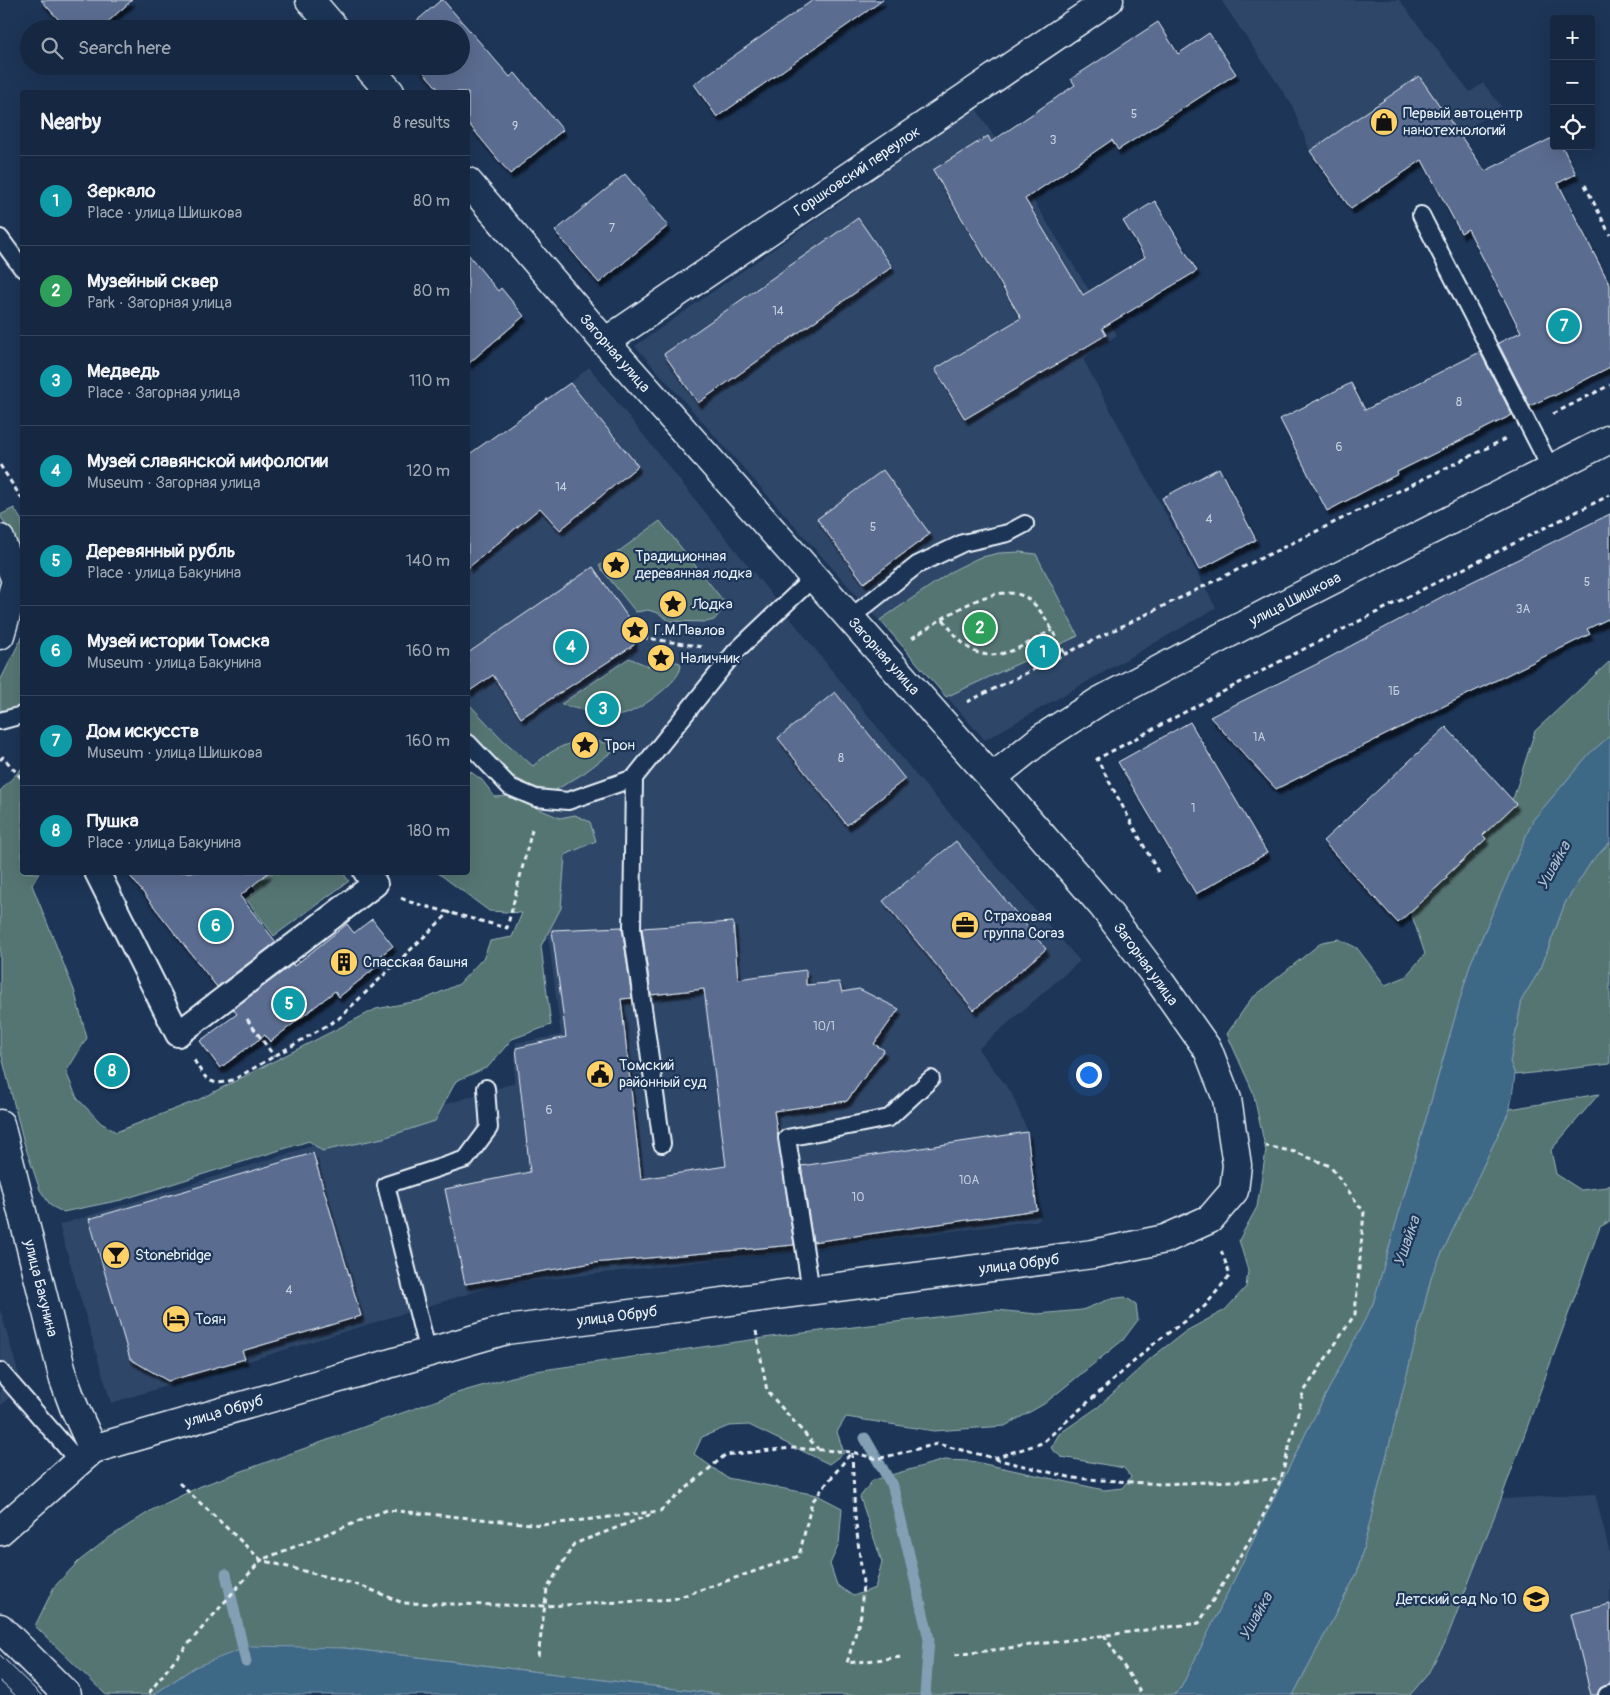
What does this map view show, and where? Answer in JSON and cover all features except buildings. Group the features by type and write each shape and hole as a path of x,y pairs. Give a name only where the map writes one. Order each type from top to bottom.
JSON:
{"street":[{"path":"310,0 327,20"},
{"name":"Горшковский переулок","path":"605,342 1109,0"},
{"path":"375,75 388,90"},
{"name":"Загорная улица","path":"470,184 605,342 992,778 1107,912 1208,1050 1227,1099 1237,1165"},
{"name":"улица Шишкова","path":"992,778 1042,738 1098,702 1269,612 1610,440"},
{"path":"0,539 16,581 0,635"},
{"path":"98,875 178,1034 371,878"},
{"name":"улица Бакунина","path":"0,1124 64,1380 74,1407 86,1456"},
{"name":"улица Обруб","path":"0,1531 86,1456 506,1330 1093,1254 1165,1239 1210,1219 1234,1191 1237,1165"},
{"path":"8,1637 67,1695"}],"lane":[{"path":"1421,215 1551,469"},
{"path":"0,238 20,265"},
{"path":"850,618 918,565 963,543 1008,533 1025,524"},
{"path":"470,745 510,787 536,798 568,801 634,778 735,652 814,577"},
{"path":"0,722 20,716"},
{"path":"634,778 632,930 662,1144"},
{"path":"811,1291 787,1138 889,1118 931,1079"},
{"path":"428,1353 386,1185 466,1159 489,1128 486,1088"},
{"path":"0,1371 86,1456"}],"path":[{"path":"1585,185 1610,235"},
{"path":"938,717 1610,385"},
{"path":"0,465 20,496"},
{"path":"1158,872 1097,759 1292,655 1610,496"},
{"path":"883,655 974,601 998,593 1010,592 1032,602 1042,614 1065,654"},
{"path":"943,619 958,639 972,650 985,655 1001,654 1018,648 1052,630"},
{"path":"634,636 735,652"},
{"path":"0,760 3,757 20,777"},
{"path":"371,878 410,902 507,928 531,827 568,801"},
{"path":"178,1034 205,1078 215,1083 224,1083 338,1019 450,912"},
{"path":"229,994 274,1056"},
{"path":"955,1655 1199,1623 1257,1528 1281,1479 1303,1392 1355,1314 1364,1212 1330,1166 1295,1152"},
{"path":"994,1458 1042,1443 1156,1342 1205,1306 1230,1275 1210,1219"},
{"path":"756,1331 767,1391 819,1450"},
{"path":"538,1657 547,1589 574,1544 660,1511 725,1455 791,1448 852,1452 877,1459 937,1444 1073,1478 1160,1484 1281,1479"},
{"path":"179,1483 261,1560 362,1586 403,1603 546,1606 674,1599 799,1556 812,1502 852,1452"},
{"path":"852,1452 863,1583 861,1615 846,1663 903,1657"},
{"path":"149,1693 172,1663 261,1560 387,1510 542,1525 660,1511"},
{"path":"1104,1635 1142,1695"}],"shaded area":[{"path":"1221,0 1399,0 1470,92 1483,83 1501,106 1351,209 1310,151 1292,105"},
{"path":"976,108 1117,335 1083,359 1216,608 985,740 635,346"},
{"path":"589,367 915,774 1080,961 978,1049 1011,1092 1027,1130 1040,1220 812,1249 497,1285 111,1403 59,1225 514,1083 516,1043 561,1035 547,927 556,815 507,795 470,758 470,454 574,380"},
{"path":"0,1309 22,1386 0,1406"},
{"name":"Детский сад № 10","path":"1595,1494 1610,1554 1610,1695 1410,1695 1427,1675 1445,1643 1501,1499"}],"green space":[{"path":"14,508 20,518 20,553 0,515"},
{"path":"660,521 725,603 724,608 714,620 706,622 670,621 658,613 648,610 636,612 599,566"},
{"path":"1020,552 1036,554 1078,636 946,697 880,620 954,570 978,558 999,553"},
{"path":"20,641 20,708 10,711 0,710 0,681"},
{"path":"629,658 648,666 671,661 680,663 681,668 677,676 664,690 636,709 622,715 591,712 561,704"},
{"path":"1610,661 1610,736 1590,753 1533,820 1470,965 1373,1304 1308,1429 1181,1688 1174,1695 725,1695 344,1648 195,1667 153,1695 106,1695 35,1626 54,1587 79,1561 110,1537 152,1510 201,1486 457,1393 529,1372 778,1336 996,1310 1037,1314 1082,1310 1110,1299 1125,1297 1136,1304 1138,1320 1123,1340 1044,1404 1005,1426 934,1431 846,1417 837,1432 844,1453 829,1464 749,1425 729,1426 702,1437 694,1454 727,1478 817,1495 842,1508 839,1544 830,1564 837,1585 853,1596 875,1588 882,1562 860,1497 873,1480 944,1460 971,1461 1104,1490 1122,1488 1131,1477 1124,1468 1061,1457 1051,1448 1059,1434 1098,1407 1151,1358 1186,1331 1225,1310 1246,1287 1248,1271 1239,1240 1257,1207 1266,1151 1253,1092 1227,1034 1251,999 1322,942 1339,939 1357,948 1385,985 1405,977 1425,954 1411,913 1417,899 1500,818 1514,796 1535,731"},
{"path":"470,705 503,740 533,766 554,750 574,743 584,741 621,745 584,773 554,791 534,787 513,776 470,733"},
{"path":"20,770 20,875 38,875 32,885 74,990 87,1038 66,1072 77,1098 101,1123 116,1132 198,1100 376,1009 423,1000 459,984 484,957 490,941 512,937 522,913 489,911 441,875 470,875 470,771 482,780 495,797 509,796 560,818 575,815 590,822 596,841 565,855 561,908 541,946 551,1025 512,1039 488,1067 456,1081 435,1121 383,1138 322,1151 309,1141 121,1200 63,1212 51,1206 40,1190 24,1143 0,1049 0,791"},
{"path":"1610,842 1610,1064 1515,1075 1510,1062 1522,999 1541,968 1565,903 1591,862"},
{"path":"246,875 344,875 349,881 274,936 246,899 257,890"},
{"path":"1599,1094 1551,1150 1556,1174 1581,1190 1610,1185 1610,1221 1600,1227 1501,1499 1445,1643 1427,1675 1410,1695 1293,1695 1357,1573 1432,1274 1510,1109"}],"water":[{"name":"Ушайка","path":"1610,736 1610,842 1591,862 1565,903 1541,968 1522,999 1510,1062 1515,1075 1510,1109 1432,1274 1357,1573 1293,1695 1174,1695 1181,1688 1308,1429 1373,1304 1470,965 1533,820 1590,753"},
{"path":"250,1646 344,1648 725,1695 153,1695 195,1667"}],"waterway":[{"path":"865,1438 893,1487 929,1639 925,1695"},
{"path":"226,1574 246,1662"}],"tram line":[{"path":"0,1655 41,1695"},
{"path":"0,1681 15,1695"}],"place":[{"name":"Первый автоцентр нанотехнологий","path":"1384,122"},
{"name":"Дом искусств","path":"1564,326"},
{"name":"Традиционная деревянная лодка","path":"616,565"},
{"name":"Лодка","path":"673,604"},
{"name":"Музейный сквер","path":"980,628"},
{"name":"Г.М.Павлов","path":"635,630"},
{"name":"Музей славянской мифологии","path":"571,647"},
{"name":"Зеркало","path":"1043,652"},
{"name":"Наличник","path":"661,658"},
{"name":"Медведь","path":"603,709"},
{"name":"Трон","path":"585,745"},
{"name":"Страховая группа Согаз","path":"965,925"},
{"name":"Музей истории Томска","path":"216,926"},
{"name":"Спасская башня","path":"344,962"},
{"name":"Деревянный рубль","path":"289,1004"},
{"name":"Пушка","path":"112,1071"},
{"name":"Томский районный суд","path":"600,1074"},
{"name":"Stonebridge","path":"116,1255"},
{"name":"Тоян","path":"176,1319"},
{"name":"Детский сад № 10","path":"1536,1599"}]}
